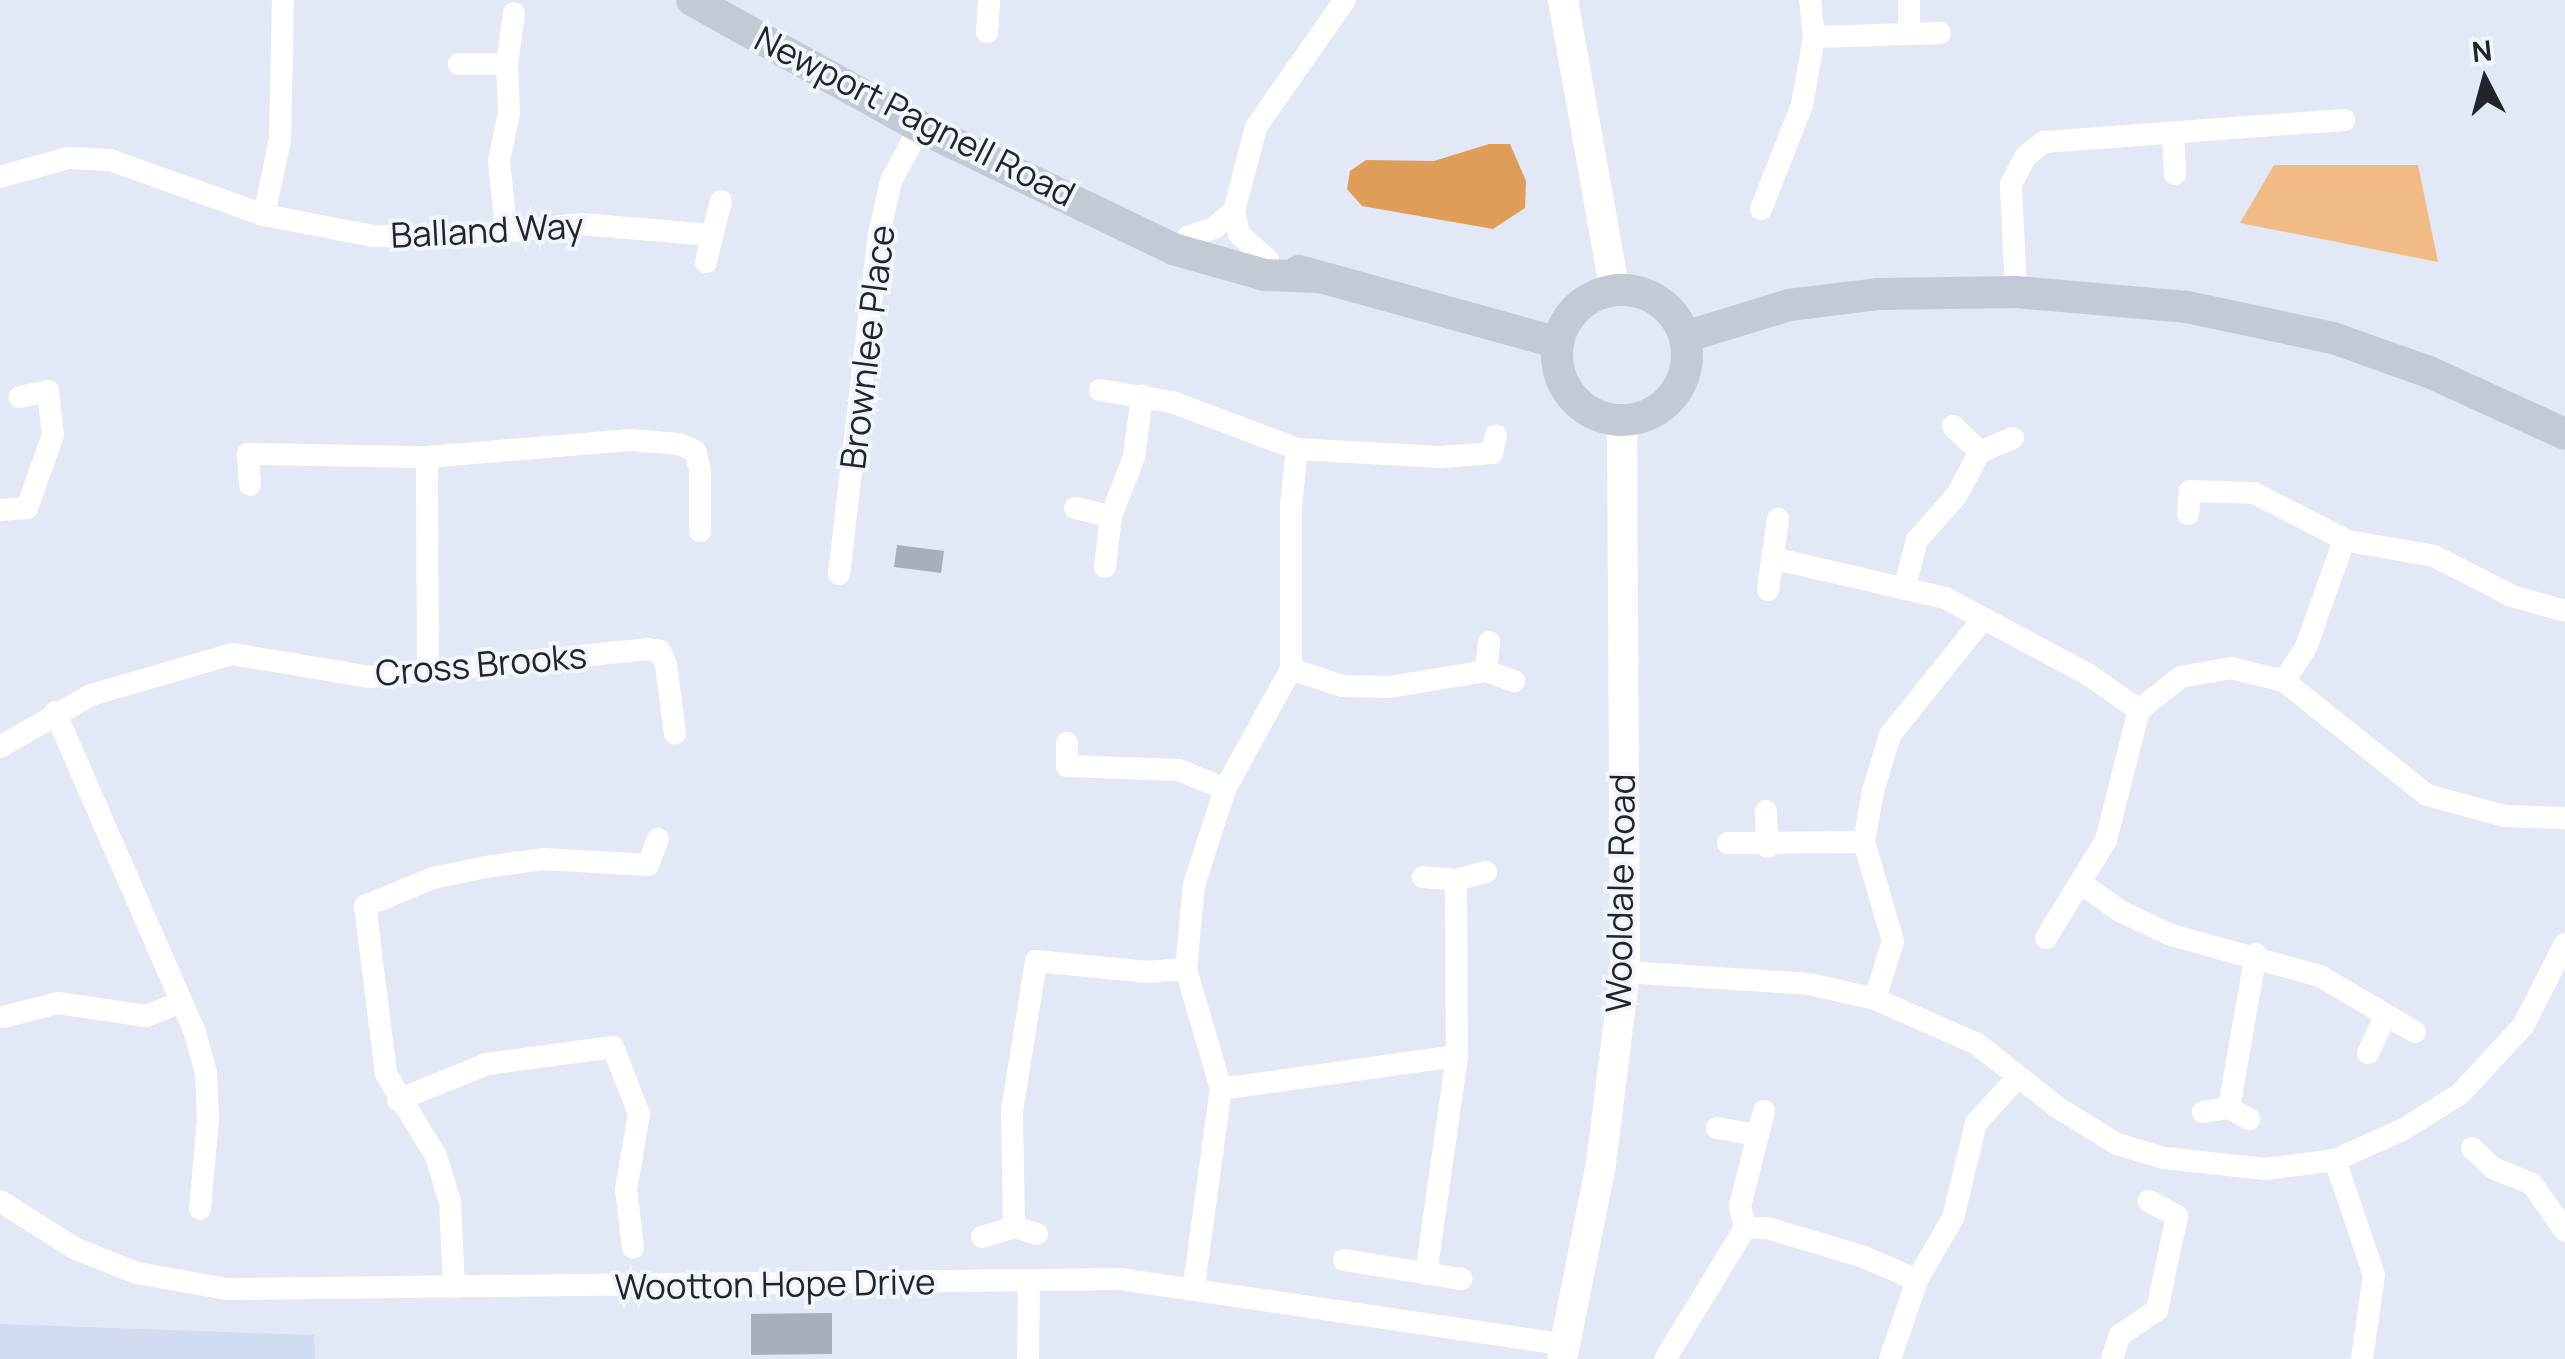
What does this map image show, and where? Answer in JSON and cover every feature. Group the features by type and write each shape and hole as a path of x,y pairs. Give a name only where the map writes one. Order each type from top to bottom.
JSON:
{"main road":[{"name":"Newport Pagnell Road","path":"692,0 920,127 1209,262 1266,275 1320,278"},
{"name":"Newport Pagnell Road","path":"1140,228 1188,237 1320,278 1558,343"},
{"path":"1615,290 1659,302 1685,338 1684,373 1666,404 1622,421 1579,405 1565,388 1558,343 1578,307 1615,290"},
{"path":"1685,338 1789,305 1879,294 2016,292 2188,306 2332,338 2429,372 2565,434"}],"street":[{"path":"264,216 280,140 283,0"},
{"path":"986,32 989,0"},
{"path":"1268,260 1240,234 1234,211 1265,111 1346,0"},
{"path":"1563,0 1615,290"},
{"path":"1760,208 1802,105 1814,37 1810,0"},
{"path":"1908,0 1909,34"},
{"path":"506,229 500,160 509,113 507,64 514,14"},
{"path":"1814,37 1940,33"},
{"path":"459,64 507,64"},
{"path":"2016,292 2011,184 2026,156 2044,142 2071,135 2173,134 2344,120"},
{"name":"Brownlee Place","path":"839,574 879,234 891,181 920,127"},
{"path":"2173,134 2175,174"},
{"name":"Balland Way","path":"0,177 68,158 110,160 264,216 319,231 372,236 454,237 581,224 712,235"},
{"path":"706,262 721,200"},
{"path":"1188,237 1214,228 1234,211"},
{"path":"1100,390 1142,396 1297,449 1492,453 1496,435"},
{"path":"0,510 27,508 42,481 53,435 48,391 20,398"},
{"path":"1105,567 1110,516 1134,456 1142,396"},
{"name":"Wooldale Road","path":"1564,1352 1602,1164 1625,972 1622,421"},
{"path":"1953,426 1980,452"},
{"path":"1904,589 1916,540 1956,496 1980,452 2013,438"},
{"path":"250,484 248,454 427,456 631,440 679,444 695,451 700,470 700,531"},
{"path":"1194,1285 1221,1089 1186,969 1194,884 1225,789 1291,669 1290,506 1297,449"},
{"path":"427,456 428,671"},
{"path":"2188,514 2190,491 2254,493 2344,540 2434,556 2512,596 2565,611"},
{"path":"1075,508 1110,516"},
{"path":"1768,590 1778,519"},
{"path":"2284,681 2306,647 2344,540"},
{"path":"1772,558 1945,598 2089,675 2140,710"},
{"path":"1875,998 1893,940 1864,842 1890,735 1982,620"},
{"path":"1486,671 1489,642"},
{"name":"Cross Brooks","path":"0,748 55,712 92,695 232,654 369,677 660,652 675,733"},
{"path":"2046,938 2082,884 2121,795 2127,742 2140,710 2181,677 2231,668 2284,681 2427,795 2504,816 2565,818"},
{"path":"1291,669 1342,686 1390,687 1486,671 1514,681"},
{"path":"55,712 128,868 206,1073 200,1209"},
{"path":"1067,743 1067,766 1178,770 1225,789"},
{"path":"1766,810 1768,846"},
{"path":"454,1287 450,1202 436,1156 398,1100 386,1074 364,906 434,878 486,867 544,859 648,866 658,839"},
{"path":"1728,843 1768,846 1864,842"},
{"path":"1422,877 1456,880 1486,872"},
{"path":"1426,1274 1457,1056 1456,880"},
{"path":"2082,884 2171,935 2256,954 2320,976 2415,1032"},
{"path":"1625,972 1809,984 1875,998 1930,1018 2118,1144 2164,1158 2265,1169 2334,1160 2404,1129 2460,1094 2496,1060 2559,982 2565,944"},
{"path":"2203,1112 2239,1113 2256,954"},
{"path":"1014,1227 1012,1112 1036,961 1148,972 1186,969"},
{"path":"3,1017 58,1003 146,1016 178,1004"},
{"path":"2368,1053 2386,1016"},
{"path":"398,1100 488,1064 613,1047 639,1114 626,1189 633,1248"},
{"path":"1221,1089 1457,1056"},
{"path":"1890,1359 1916,1280 1952,1218 1976,1123 2018,1077"},
{"path":"1665,1359 1746,1228 1740,1206 1764,1111"},
{"path":"1717,1128 1755,1135"},
{"path":"2472,1148 2494,1168 2532,1184 2565,1231"},
{"path":"2334,1160 2374,1275 2362,1359"},
{"path":"2112,1359 2120,1335 2157,1310 2177,1216 2149,1200"},
{"name":"Wootton Hope Drive","path":"0,1201 76,1249 137,1272 227,1289 1029,1280 1194,1285 1564,1352"},
{"path":"982,1237 1014,1227 1037,1234"},
{"path":"1746,1228 1767,1228 1864,1257 1916,1280"},
{"path":"1344,1260 1461,1279"},
{"path":"1028,1359 1029,1280"}],"shaded area":[{"path":"1489,144 1510,144 1526,181 1525,208 1493,229 1362,206 1347,189 1350,171 1366,160 1434,161"},
{"path":"2274,165 2418,165 2438,262 2240,223"},
{"path":"0,1324 314,1335 315,1359 0,1359"}],"building":[{"path":"897,545 944,551 941,573 894,567"},
{"path":"832,1313 832,1354 751,1355 751,1314"}]}
